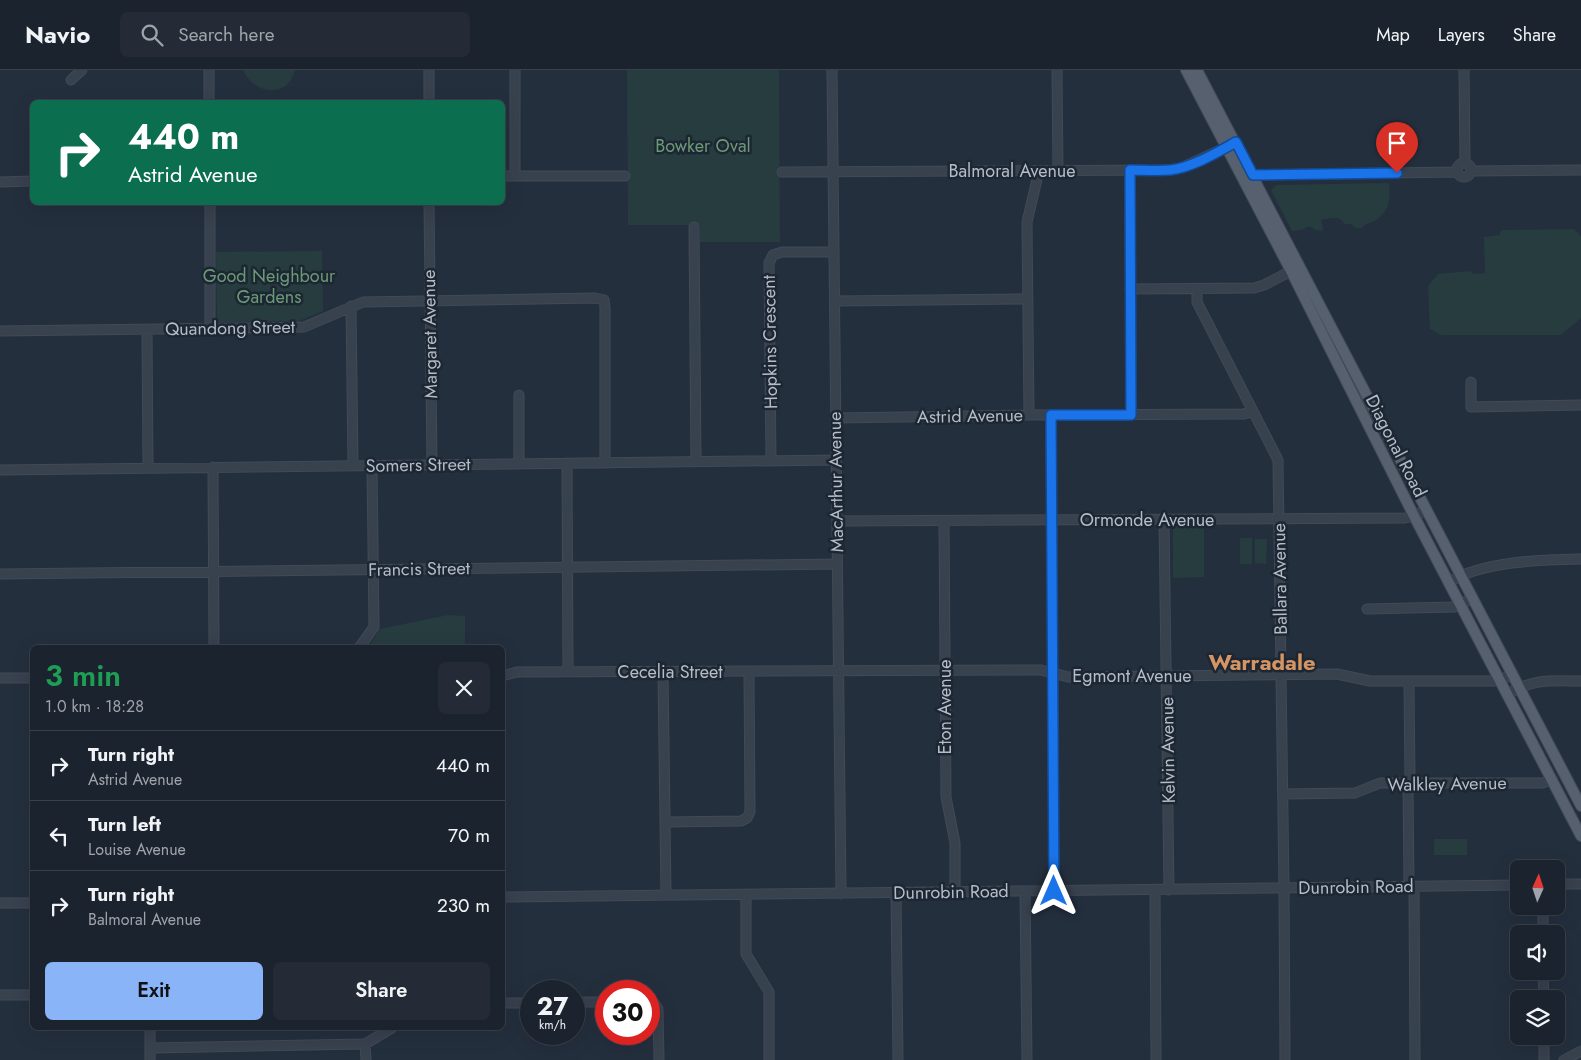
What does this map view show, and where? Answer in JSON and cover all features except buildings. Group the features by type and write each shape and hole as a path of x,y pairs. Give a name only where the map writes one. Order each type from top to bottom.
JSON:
{"main road":[{"name":"Diagonal Road","path":"1186,70 1226,147 1248,178 1295,269 1362,386 1581,806"},
{"name":"Diagonal Road","path":"1198,70 1236,142 1248,178"},
{"name":"Diagonal Road","path":"1295,269 1350,391 1581,836"},
{"path":"1350,391 1362,386"}],"street":[{"path":"71,80 82,70"},
{"path":"209,70 209,100"},
{"path":"429,70 429,100"},
{"path":"515,70 515,176"},
{"name":"MacArthur Avenue","path":"832,70 841,894"},
{"path":"1057,70 1058,171"},
{"path":"1248,178 1457,172 1464,178 1470,175 1468,167 1464,70"},
{"name":"Balmoral Avenue","path":"782,172 1170,170 1182,168 1236,142"},
{"path":"1468,167 1581,170"},
{"path":"1130,170 1131,415"},
{"path":"1029,415 1027,222 1039,171"},
{"path":"505,176 625,176"},
{"path":"0,182 30,181"},
{"path":"210,205 210,329"},
{"name":"Margaret Avenue","path":"429,205 432,465"},
{"path":"694,226 696,462"},
{"name":"Hopkins Crescent","path":"771,461 769,264 773,255 782,252 834,252"},
{"path":"1130,289 1254,288 1295,269"},
{"name":"Ballara Avenue","path":"1197,289 1198,302 1278,460 1285,1060"},
{"name":"Quandong Street","path":"0,331 304,327 363,302 595,298 604,300 605,463"},
{"path":"834,301 1028,299"},
{"path":"351,306 353,466"},
{"path":"147,330 148,468"},
{"path":"1470,382 1471,407 1581,405"},
{"path":"519,395 519,464"},
{"name":"Astrid Avenue","path":"836,418 1244,414 1253,411"},
{"path":"1051,415 1054,891"},
{"name":"Somers Street","path":"0,470 836,460"},
{"path":"566,463 568,672"},
{"path":"361,645 374,627 372,466"},
{"path":"213,467 214,645"},
{"name":"Ormonde Avenue","path":"837,521 1405,518 1426,510"},
{"name":"Kelvin Avenue","path":"1164,520 1169,890"},
{"name":"Eton Avenue","path":"944,521 946,797 955,843 955,892"},
{"path":"1448,582 1470,571 1534,560 1581,559"},
{"name":"Francis Street","path":"0,574 837,564"},
{"path":"1367,609 1454,607 1473,598"},
{"name":"Egmont Avenue","path":"838,672 1041,670 1068,677 1337,674 1370,681 1500,681 1513,674"},
{"name":"Cecelia Street","path":"505,675 517,672 838,672"},
{"path":"664,672 666,895"},
{"path":"666,822 741,821 747,818 750,812 749,672"},
{"path":"0,678 30,678"},
{"path":"1409,681 1409,783 1415,1060"},
{"path":"1508,694 1520,686 1536,682 1581,681"},
{"name":"Walkley Avenue","path":"1283,794 1355,793 1380,783 1543,783 1552,779"},
{"path":"1565,884 1581,884"},
{"name":"Dunrobin Road","path":"505,897 1510,885"},
{"path":"1155,890 1156,1060"},
{"path":"1025,891 1027,1060"},
{"path":"896,893 898,1060"},
{"path":"746,894 746,954 769,992 769,1060"},
{"path":"0,903 30,902"},
{"path":"0,995 30,995"},
{"path":"505,1003 520,1003"},
{"path":"150,1030 150,1060"},
{"path":"150,1048 365,1044 389,1030"},
{"path":"365,1044 366,1060"},
{"path":"659,1045 659,1060"},
{"path":"1544,1045 1544,1060"},
{"path":"1564,1060 1581,1052"}],"green space":[{"path":"243,70 295,70 285,86 270,90 262,89 255,85"},
{"name":"Bowker Oval","path":"627,70 779,70 780,242 700,242 700,225 628,225"},
{"path":"1389,183 1388,204 1381,217 1362,228 1345,224 1339,218 1321,220 1322,231 1309,226 1302,230 1292,231 1271,190 1277,185"},
{"path":"1574,229 1581,236 1581,318 1561,335 1441,335 1430,329 1428,286 1438,274 1471,271 1473,274 1485,273 1484,237 1500,235 1501,230"},
{"name":"Good Neighbour Gardens","path":"322,251 323,311 299,321 217,322 216,252"},
{"path":"1173,524 1204,524 1204,577 1173,578"},
{"path":"1240,538 1252,538 1252,564 1240,564"},
{"path":"1255,539 1267,539 1266,564 1255,563"},
{"path":"448,615 465,616 465,645 369,645 380,629"},
{"path":"1434,839 1467,839 1467,855 1434,855"}],"district":[{"name":"Warradale","path":"1262,662"}],"route":[{"path":"1054,891 1051,415 1131,415 1130,170 1170,170 1182,168 1236,142 1253,175 1397,173"}]}
